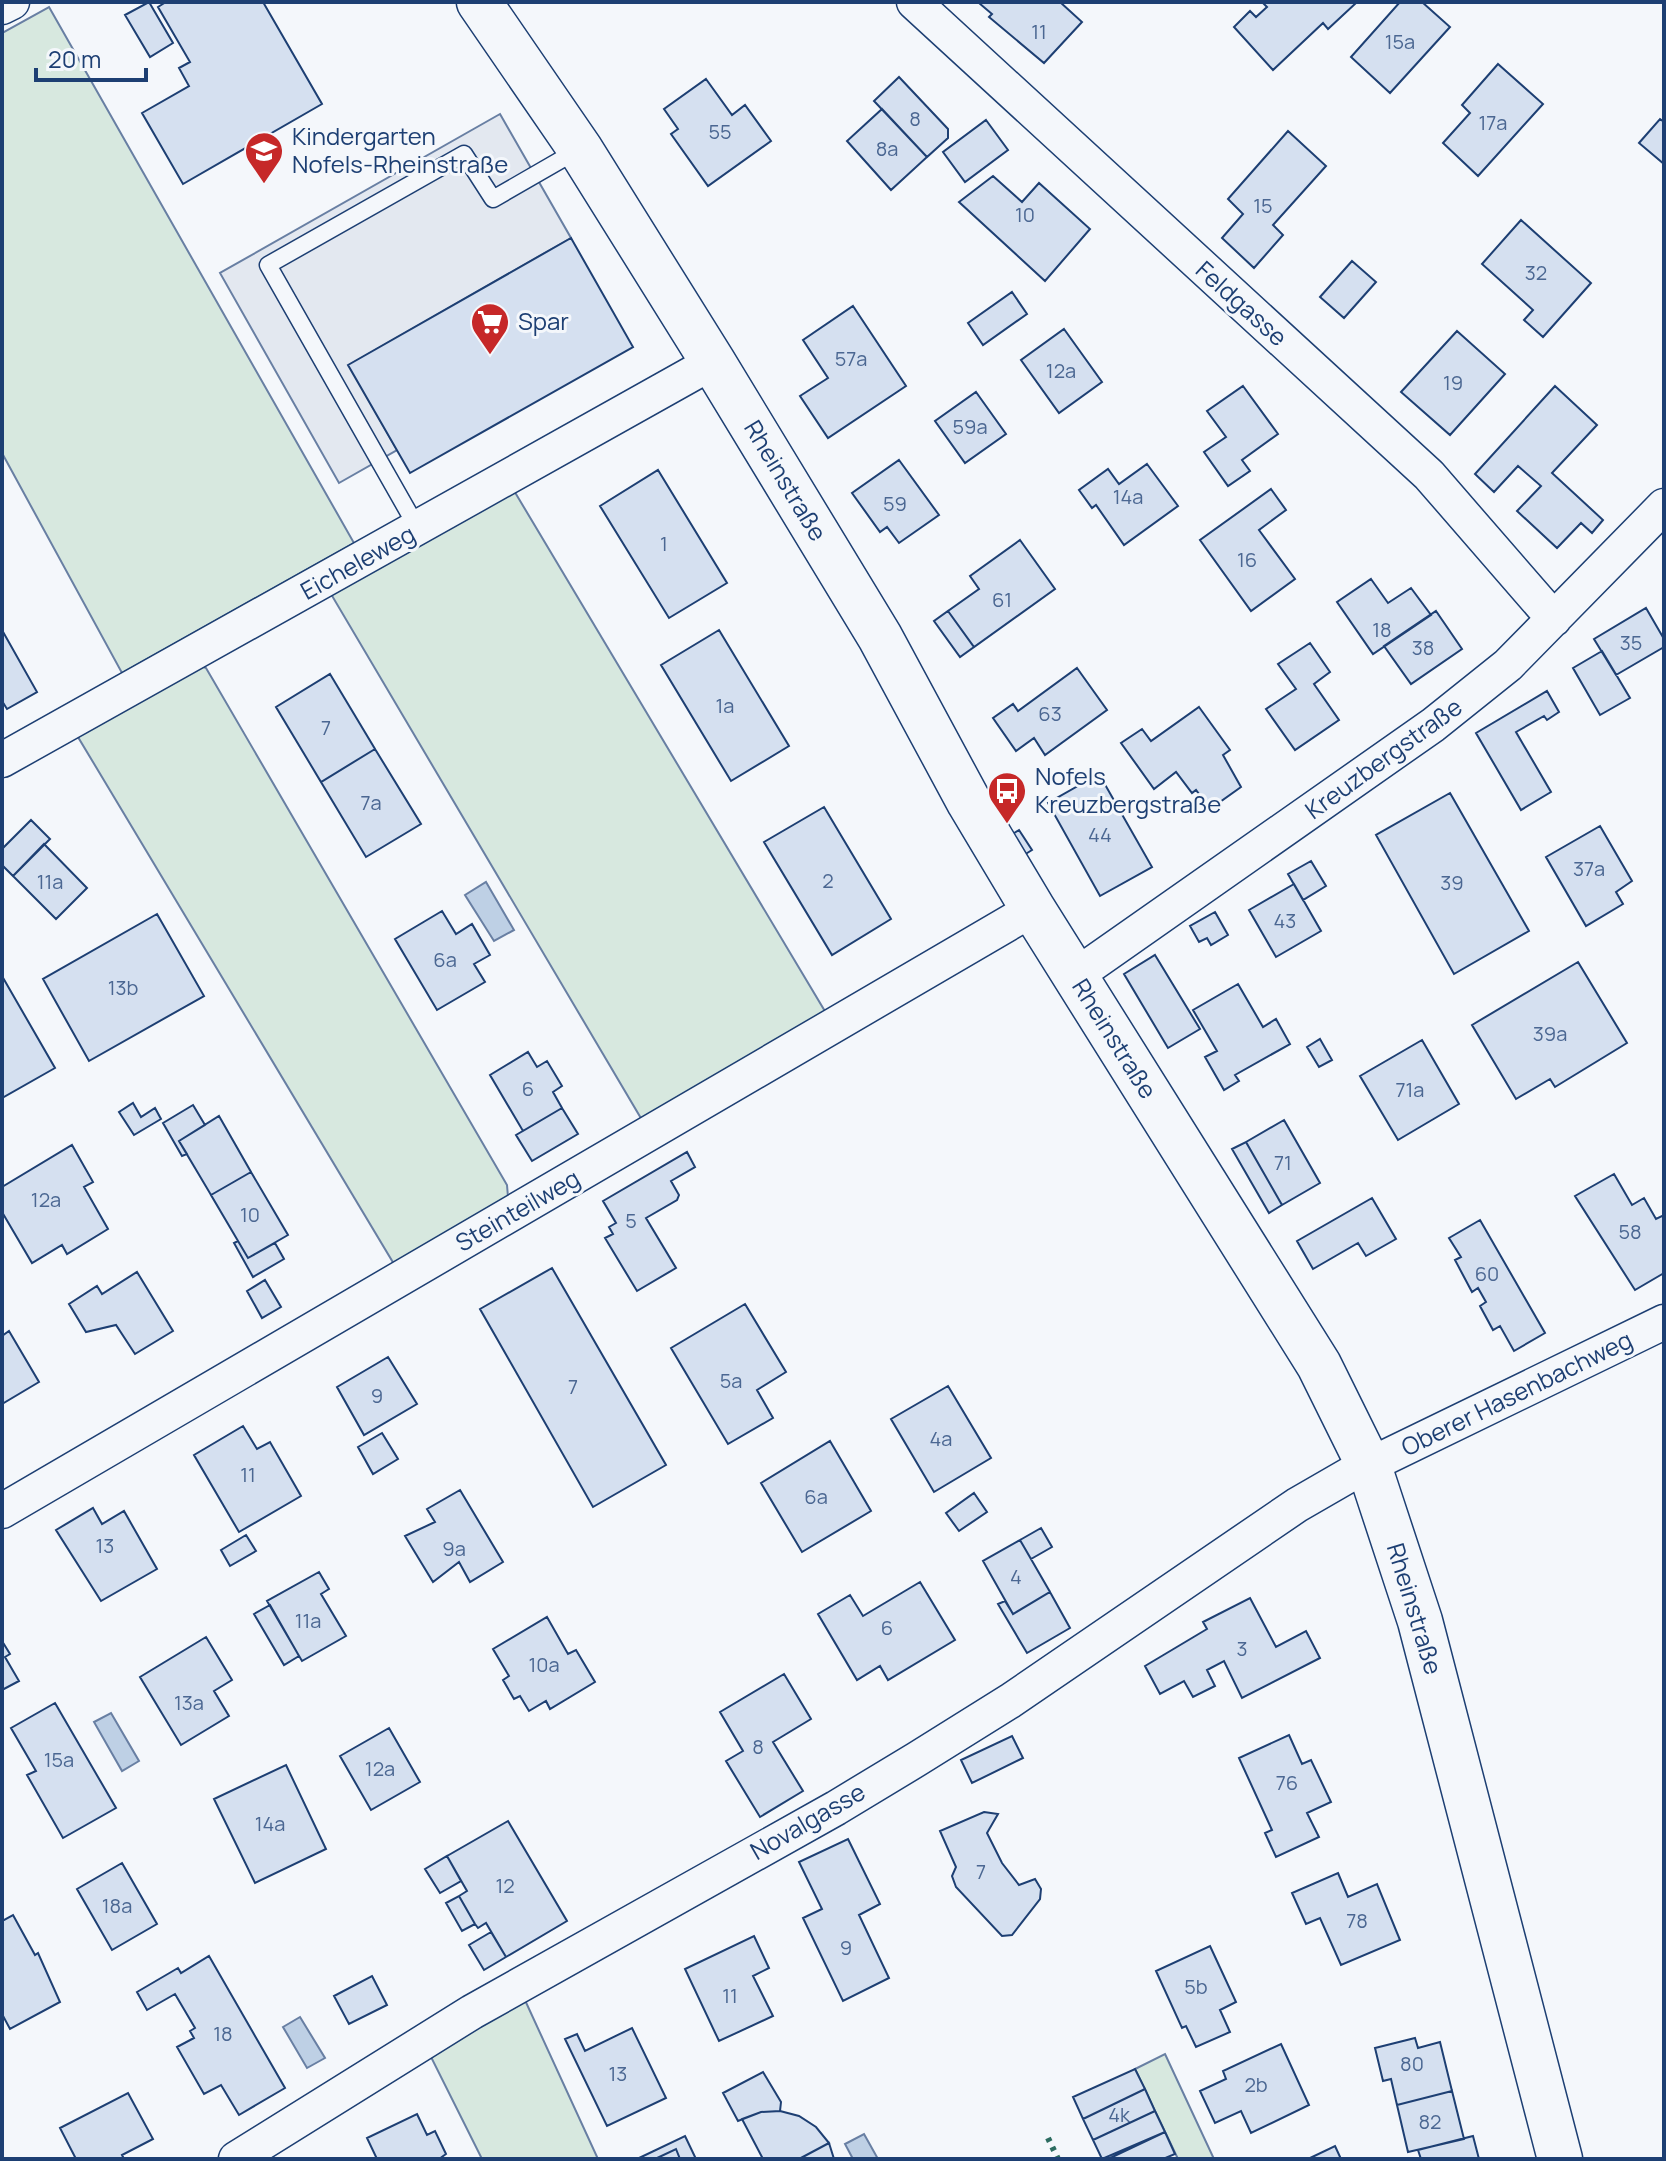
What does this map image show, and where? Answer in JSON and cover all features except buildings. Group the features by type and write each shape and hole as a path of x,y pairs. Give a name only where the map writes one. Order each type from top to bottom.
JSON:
{"main road":[{"name":"Rheinstraße","path":"479,2 580,149 713,362 880,637 969,802 1033,909 1319,1365 1369,1466 1420,1621 1560,2159"}],"street":[{"path":"2,7 12,2"},
{"name":"Feldgasse","path":"914,2 1429,475 1554,619"},
{"name":"Eicheleweg","path":"2,760 713,362"},
{"name":"Kreuzbergstraße","path":"1075,976 1380,766 1508,665 1664,506"},
{"name":"Steinteilweg","path":"2,1511 1033,909"},
{"name":"Oberer Hasenbachweg","path":"1369,1466 1664,1322"},
{"name":"Novalgasse","path":"236,2159 472,2012 876,1783 1010,1701 1297,1505 1369,1466"}],"lane":[{"path":"418,529 268,265 464,154 493,199 580,149"}],"shaded area":[{"path":"49,7 354,543 122,673 2,453 2,33"},
{"path":"500,114 571,238 349,365 397,450 339,483 220,273"},
{"path":"513,489 826,1013 645,1125 328,589"},
{"path":"195,663 206,668 507,1185 508,1197 397,1269 75,732"},
{"path":"524,1998 598,2159 482,2159 428,2051"},
{"path":"1165,2054 1214,2159 1178,2159 1135,2069"}],"water":[{"path":"486,882 514,930 494,941 465,895"},
{"path":"111,1713 139,1761 122,1771 94,1722"},
{"path":"300,2017 325,2058 307,2068 283,2027"},
{"path":"864,2134 878,2159 853,2159 845,2144"}],"hedge":[{"path":"1048,2138 1058,2159"}],"place":[{"name":"Kindergarten Nofels-Rheinstraße","path":"264,185"},
{"name":"Spar","path":"490,356"},
{"name":"Nofels Kreuzbergstraße","path":"1007,825"}]}
